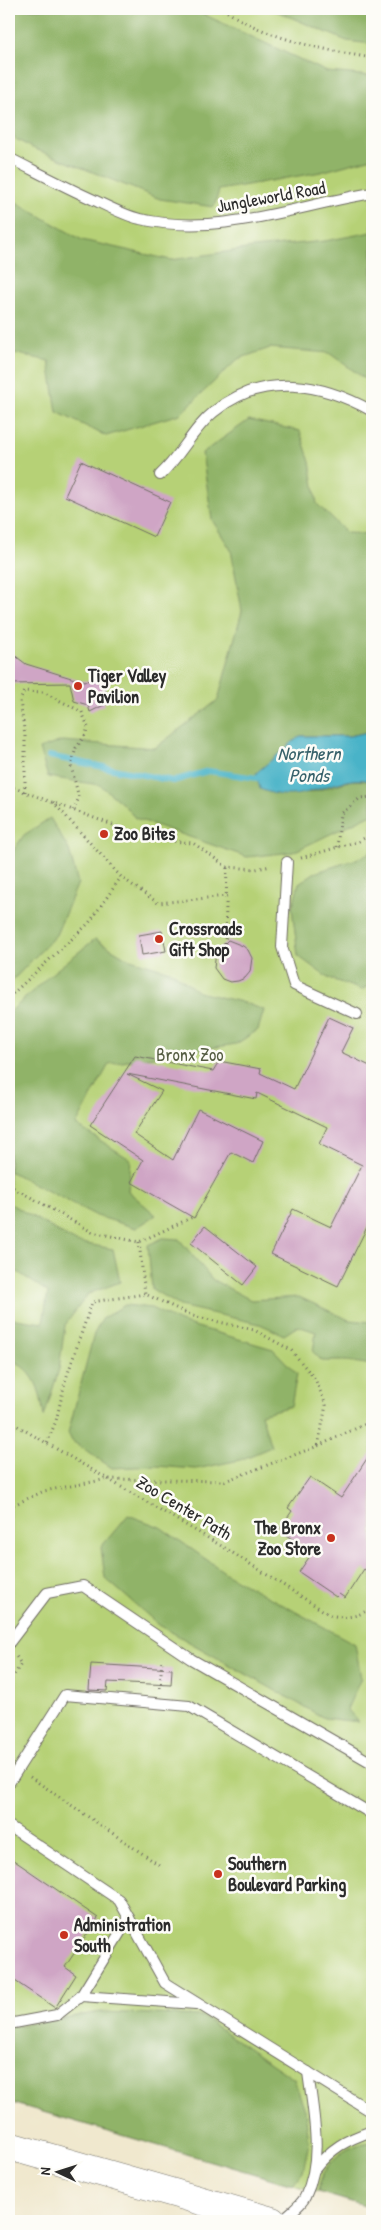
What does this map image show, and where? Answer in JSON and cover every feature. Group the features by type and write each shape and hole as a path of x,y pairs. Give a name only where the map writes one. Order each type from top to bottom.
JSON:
{"main road":[{"path":"9,2146 272,2221"}],"lane":[{"name":"Jungleworld Road","path":"9,158 117,211 139,219 172,224 204,225 250,220 372,193"},
{"path":"160,475 174,462 194,433 214,411 245,392 283,385 327,390 351,399 372,411"},
{"path":"286,862 282,946 294,985 357,1014"},
{"path":"9,1643 47,1593 83,1586 191,1659 372,1763"},
{"path":"9,1783 65,1695 189,1706 372,1814"},
{"path":"9,1826 119,1900 165,1983 372,2112"},
{"path":"9,2024 57,2015 81,1996 129,1918"},
{"path":"81,1996 199,2004"},
{"path":"281,2221 305,2199 314,2171 316,2148 308,2072"},
{"path":"314,2171 327,2154 349,2139 372,2131"}],"path":[{"path":"223,9 266,32 340,53 372,58"},
{"path":"25,792 25,736 20,701 24,691 43,692 82,712 88,727 73,757 72,766 79,798 74,810"},
{"path":"9,786 150,838 193,844 227,867 256,869 337,848 372,834"},
{"path":"337,848 341,814 360,798 372,797"},
{"path":"52,802 121,877 158,903 227,896"},
{"path":"225,944 227,867"},
{"path":"9,997 89,923 121,877"},
{"path":"9,1185 92,1232 139,1242 195,1216"},
{"path":"139,1242 145,1294"},
{"path":"47,1443 56,1421 65,1382 92,1302 145,1294 193,1316 254,1330 291,1350 315,1379 326,1405 318,1446"},
{"name":"Zoo Center Path","path":"9,1421 225,1548 330,1615 341,1618 350,1617 366,1612 372,1607"},
{"path":"9,1508 44,1491 108,1479 226,1481 318,1446 372,1421"},
{"path":"158,1703 164,1640"},
{"path":"9,1643 21,1664 9,1683"},
{"path":"18,1768 162,1866"}],"green space":[{"name":"Bronx Zoo","path":"9,9 372,9 372,2208 9,2102"},
{"path":"9,9 197,9 203,14 327,72 372,76 372,158 321,172 219,190 214,207 160,199 30,147 9,135"},
{"path":"271,9 372,9 372,44 347,41"},
{"path":"9,198 82,240 171,260 253,248 325,241 372,232 372,384 329,353 270,348 238,359 180,414 106,436 57,412 49,361 9,352"},
{"path":"249,420 300,431 310,462 317,504 347,533 372,534 372,731 350,736 300,736 309,793 352,780 372,781 372,814 293,852 247,857 135,818 124,805 100,785 48,777 39,749 62,741 155,748 218,700 242,611 231,550 212,520 202,453"},
{"path":"50,818 69,850 78,883 56,935 9,984 9,857 24,835"},
{"path":"372,851 372,983 362,990 328,978 298,956 292,908 299,883 314,873 363,857"},
{"path":"95,939 127,958 173,972 198,992 242,1002 264,1010 258,1030 236,1044 109,1064 76,1125 131,1160 128,1191 156,1215 136,1228 97,1216 9,1171 9,1013 50,975"},
{"path":"9,1203 76,1242 113,1249 120,1282 88,1294 65,1325 59,1369 44,1417 38,1389 31,1375 9,1357 9,1318 43,1323 48,1292 10,1267"},
{"path":"163,1238 179,1239 213,1280 251,1300 299,1297 349,1320 372,1322 372,1365 347,1361 322,1361 313,1352 316,1332 298,1326 284,1335 260,1324 180,1306 152,1289 148,1245"},
{"path":"125,1305 151,1308 180,1322 273,1349 297,1374 291,1406 261,1414 271,1447 240,1460 196,1469 156,1466 112,1468 72,1441 68,1433 94,1334 103,1318"},
{"path":"128,1515 160,1527 230,1576 355,1644 361,1678 347,1709 359,1722 324,1718 159,1625 105,1578 101,1547"},
{"path":"101,2012 201,2016 294,2079 305,2110 309,2142 303,2172 293,2185 9,2102 9,2027"},
{"path":"372,2142 372,2208 318,2192 324,2173 336,2158 352,2147"}],"water":[{"name":"Northern Ponds","path":"372,731 372,781 352,780 340,782 297,795 285,795 260,789 256,773 300,736 350,736"}],"building":[{"path":"81,461 170,502 154,537 65,496"},
{"name":"Tiger Valley Pavilion","path":"9,651 26,664 81,681 98,680 106,691 104,705 90,712 88,705 74,701 70,683 9,684"},
{"name":"Crossroads Gift Shop","path":"162,931 166,951 142,955 139,935"},
{"path":"228,940 243,946 248,950 252,958 250,972 245,978 238,981 230,982 222,979 214,968 216,952"},
{"path":"329,1017 353,1028 341,1052 372,1067 372,1217 338,1286 271,1254 293,1209 331,1227 362,1165 319,1144 327,1127 257,1093 256,1099 127,1074 162,1091 134,1134 173,1160 198,1109 263,1141 253,1163 231,1152 194,1218 131,1182 143,1160 90,1125 135,1056 213,1071 219,1061 261,1069 260,1073 294,1089"},
{"path":"205,1226 257,1267 243,1285 191,1243"},
{"name":"The Bronx Zoo Store","path":"372,1451 372,1574 364,1569 345,1598 339,1594 336,1597 299,1572 312,1553 279,1530 292,1511 288,1508 310,1477 341,1498"},
{"path":"91,1664 172,1669 171,1685 108,1682 107,1691 89,1690"},
{"name":"Administration South","path":"9,1857 98,1918 65,1967 76,1975 55,2008 9,1977"}],"waterway":[{"path":"49,756 173,781 208,771 257,778 265,777"}],"place":[{"name":"Tiger Valley Pavilion","path":"78,686"},
{"name":"Zoo Bites","path":"104,834"},
{"name":"Crossroads Gift Shop","path":"159,939"},
{"name":"The Bronx Zoo Store","path":"331,1538"},
{"name":"Southern Boulevard Parking","path":"218,1874"},
{"name":"Administration South","path":"64,1935"}]}
